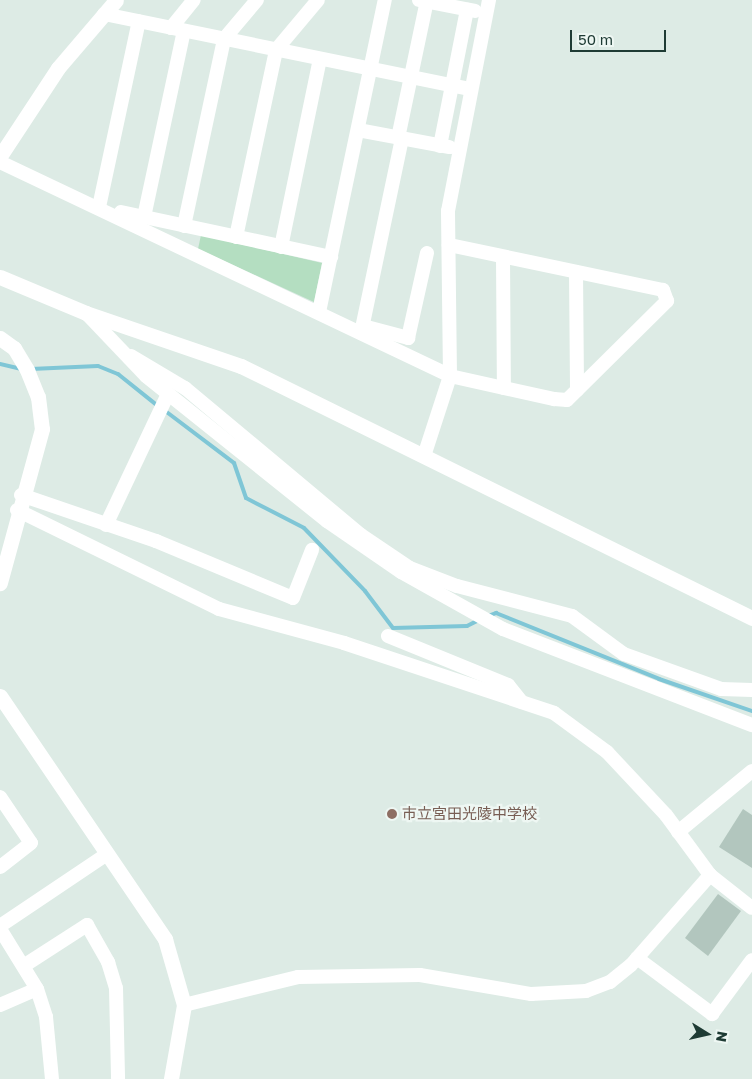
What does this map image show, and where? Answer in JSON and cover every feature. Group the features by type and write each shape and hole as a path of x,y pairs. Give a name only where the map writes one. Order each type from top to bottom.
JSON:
{"street":[{"path":"0,156 58,68 116,0"},
{"path":"144,217 178,29 194,0"},
{"path":"184,226 224,39 257,0"},
{"path":"236,237 276,50 318,0"},
{"path":"319,312 385,0"},
{"path":"362,329 412,78 424,0 467,10 487,7 457,149 448,211 450,376 425,453"},
{"path":"440,146 467,10"},
{"path":"104,14 470,89"},
{"path":"99,207 139,21"},
{"path":"282,247 320,59"},
{"path":"358,130 457,149"},
{"path":"0,162 319,312 362,329 450,376 554,399 567,400 667,301 663,290 449,245"},
{"path":"99,207 331,257"},
{"path":"362,329 408,338 428,253"},
{"path":"504,257 504,388"},
{"path":"576,272 576,390"},
{"path":"0,278 86,313 241,366 425,453 752,618"},
{"path":"86,313 115,348 168,394 366,550 442,597 502,629 752,725"},
{"path":"0,338 14,348 38,397 42,429 19,503 0,583"},
{"path":"115,348 186,388 361,535 410,568 457,586 572,616 624,654 713,686 752,690"},
{"path":"106,526 168,394"},
{"path":"19,503 106,526 293,598 312,550"},
{"path":"19,503 219,609 344,643 522,702 578,727 678,832 710,875 752,908"},
{"path":"388,636 508,685 522,702"},
{"path":"0,696 165,939 184,1005 171,1079"},
{"path":"678,832 752,771"},
{"path":"0,797 31,843 0,867"},
{"path":"52,1079 46,1017 37,989 25,965 0,927 107,854"},
{"path":"184,1005 298,976 447,977 488,988 561,995 610,982 637,958 710,875"},
{"path":"25,965 87,925 108,962 116,988 118,1079"},
{"path":"637,958 712,1014 752,960"},
{"path":"0,1005 37,989"}],"green space":[{"path":"201,235 322,263 314,302 198,249"}],"building":[{"path":"743,809 752,815 752,868 719,847"},
{"path":"718,894 741,911 708,956 685,938"}],"waterway":[{"path":"0,364 21,369"},
{"path":"31,369 98,366 118,374 158,406"},
{"path":"164,410 234,463 246,498 304,528 365,591 393,628 467,626 479,620"},
{"path":"488,616 496,613 659,679 752,711"}],"place":[{"name":"市立宮田光陵中学校","path":"392,814"}]}
